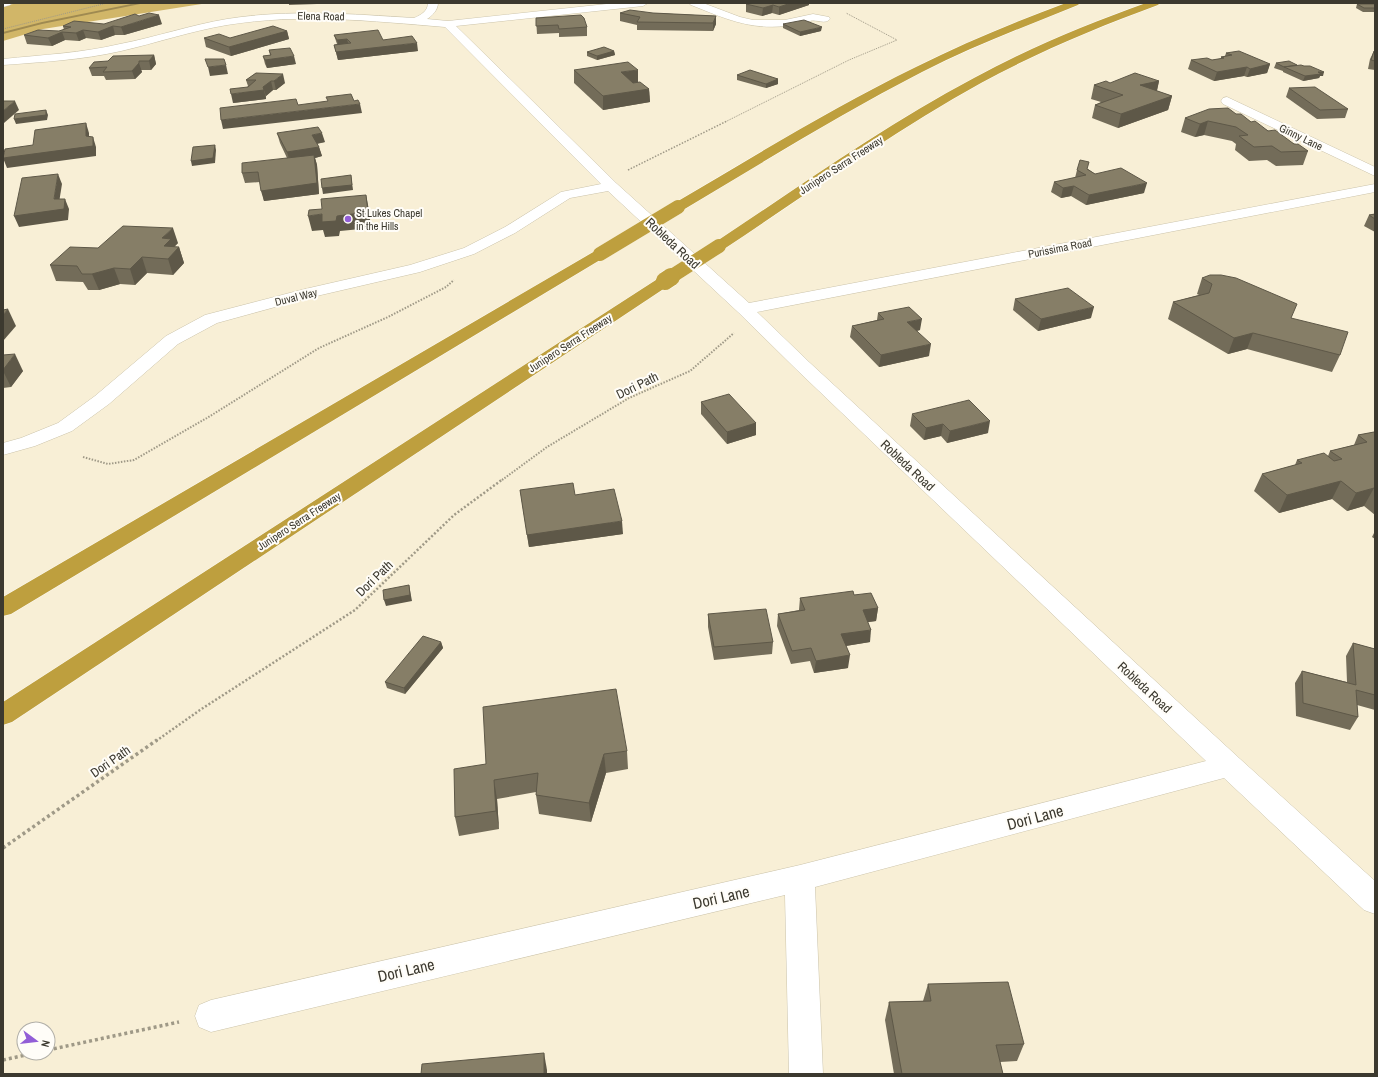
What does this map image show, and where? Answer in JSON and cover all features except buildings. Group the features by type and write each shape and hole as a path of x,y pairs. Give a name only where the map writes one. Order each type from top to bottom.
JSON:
{"highway":[{"path":"3,608 832,117 898,80 970,45 1075,3"},
{"name":"Junipero Serra Freeway","path":"3,715 893,131 954,94 1015,61 1076,33 1155,3"}],"street":[{"path":"3,4 7,3"},
{"path":"417,21 427,15 433,6 433,3"},
{"name":"Elena Road","path":"3,62 72,56 119,48 226,22 272,17 331,15 448,24 643,3"},
{"path":"694,3 746,23 762,24 794,22 808,17 819,17 825,19"},
{"name":"Robleda Road","path":"448,24 608,183 749,313 1229,766 1375,900"},
{"name":"Ginny Lane","path":"1227,101 1375,172"},
{"name":"Duval Way","path":"3,449 28,442 65,427 102,400 172,340 211,319 305,294 414,270 469,251 510,230 566,195 608,183"},
{"name":"Purissima Road","path":"749,313 1375,188"},
{"name":"Dori Lane","path":"210,1016 800,878 1229,766"},
{"path":"800,878 806,1074"}],"path":[{"path":"3,29 88,6 107,3"},
{"path":"608,183 849,60 897,40 845,12"},
{"path":"83,457 108,464 134,460 207,418 319,348 388,317 446,287 457,277"},
{"name":"Dori Path","path":"3,848 200,710 355,610 454,515 548,447 629,398 690,371 749,313"},
{"path":"56,1048 210,1016"},
{"path":"3,1060 16,1057"}],"shaded area":[{"path":"18,3 208,3 43,29 3,41 3,6"}],"waterway":[{"path":"3,33 42,23 143,3"}],"place":[{"name":"St Lukes Chapel in the Hills","path":"348,219"}]}
